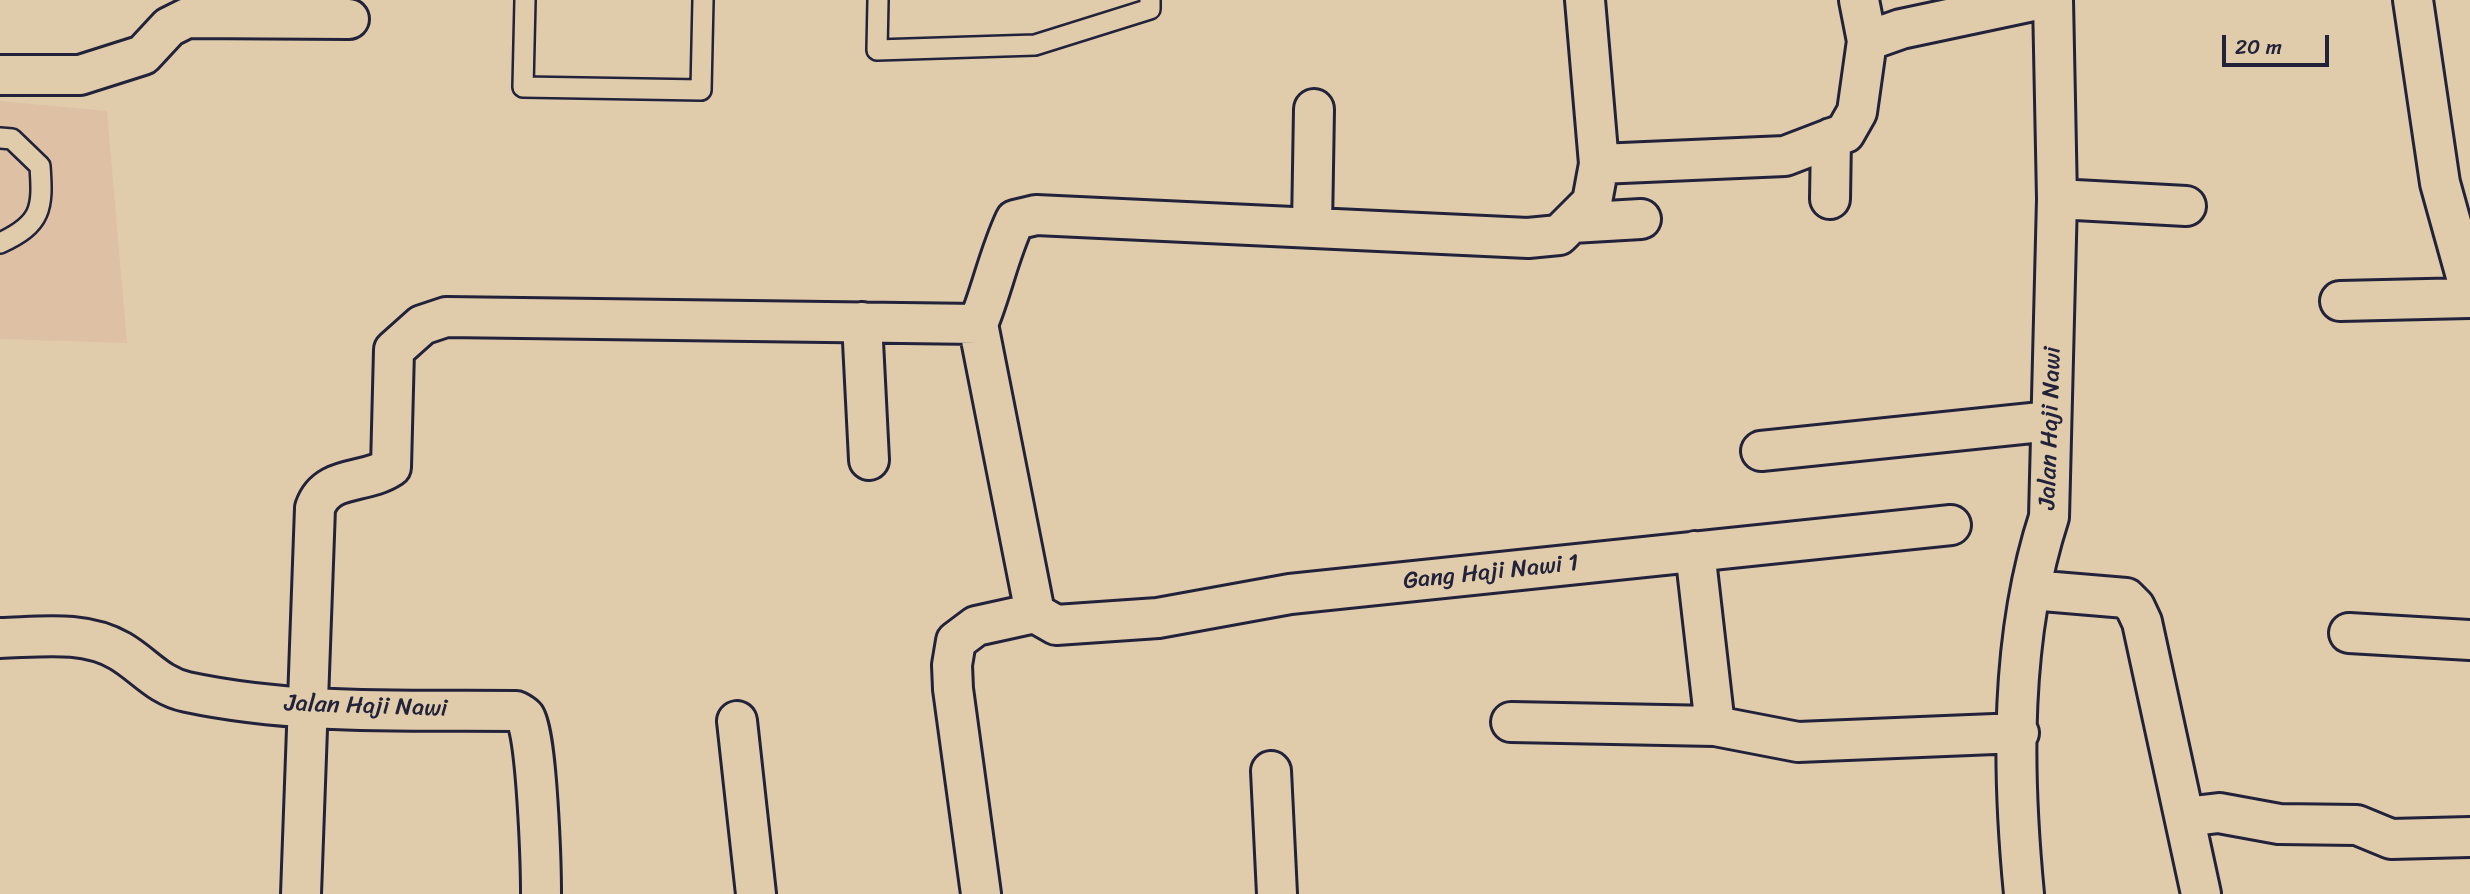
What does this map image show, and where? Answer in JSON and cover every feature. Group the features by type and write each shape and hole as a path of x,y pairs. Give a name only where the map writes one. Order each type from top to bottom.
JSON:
{"street":[{"path":"981,894 952,666 956,641 976,626 1035,613 978,324 990,295 1000,252 1015,220 1036,215 1528,237 1559,235 1592,202 1600,164 1585,0"},
{"path":"1600,164 1785,156 1845,132 1857,112 1867,41 1859,0"},
{"path":"1867,41 1901,29 2038,0"},
{"name":"Jalan Haji Nawi","path":"2024,894 2015,804 2024,633 2036,558 2049,517 2057,198 2053,0"},
{"path":"2413,0 2440,183 2470,291"},
{"path":"0,75 80,75 143,55 169,27 187,18 349,19"},
{"path":"1312,227 1314,109"},
{"path":"1830,199 1831,138"},
{"path":"2057,198 2186,206"},
{"path":"1572,223 1642,219"},
{"path":"2340,301 2470,298"},
{"path":"302,894 301,833 309,710 315,508 320,493 330,486 378,475 391,467 394,350 422,325 446,317 978,324"},
{"path":"862,322 869,460"},
{"path":"1761,451 2051,421"},
{"name":"Gang Haji Nawi 1","path":"1035,613 1056,625 1158,618 1290,594 1951,525"},
{"path":"1695,551 1715,726"},
{"path":"2031,590 2126,598 2135,607 2142,622 2201,894"},
{"path":"2349,633 2470,640"},
{"name":"Jalan Haji Nawi","path":"0,638 88,638 120,651 161,684 186,692 309,710 516,711 524,716 528,725 534,760 541,894"},
{"path":"737,721 756,894"},
{"path":"1511,722 1715,726 1798,742 2019,733"},
{"path":"1271,771 1277,894"},
{"path":"2185,817 2219,813 2279,824 2357,825 2391,839 2470,837"}],"lane":[{"path":"525,0 523,87 701,90 703,0"},
{"path":"878,0 877,50 1035,45 1150,9 1150,0"},
{"path":"0,138 12,139 40,166 43,204 25,231 0,243"}],"shaded area":[{"path":"0,101 107,111 127,343 0,339"}]}
